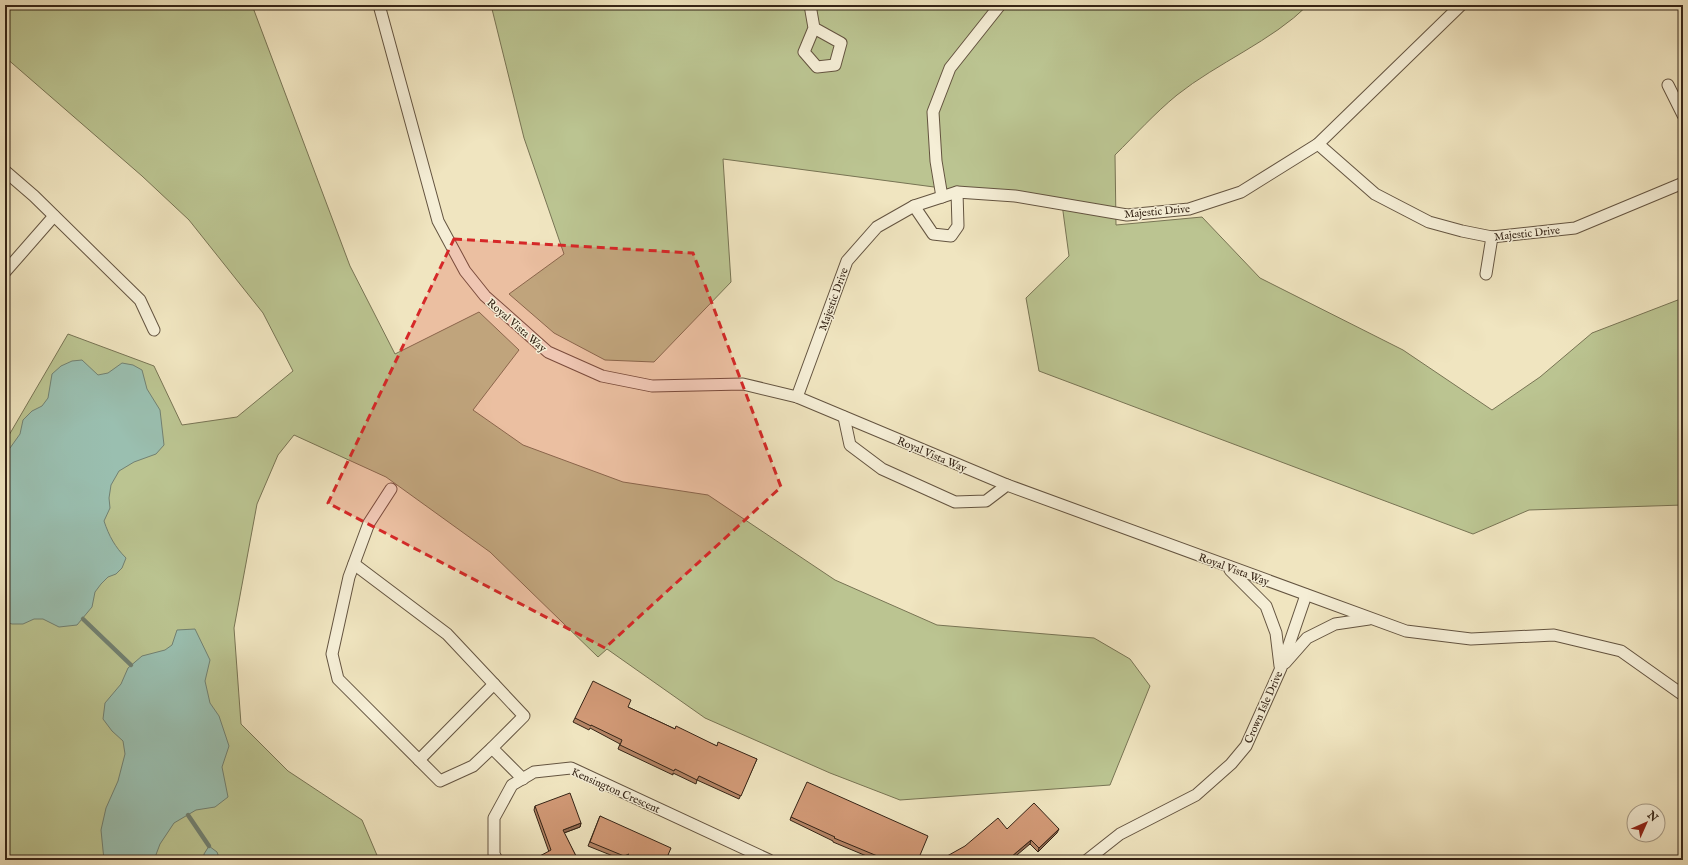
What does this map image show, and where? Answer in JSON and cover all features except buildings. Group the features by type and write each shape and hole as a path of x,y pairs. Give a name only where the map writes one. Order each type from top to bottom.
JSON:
{"street":[{"name":"Royal Vista Way","path":"379,5 438,221 465,271 485,296 504,315 548,352 602,376 652,386 743,384 797,397 1006,485 1406,631 1471,639 1554,635 1621,651 1683,695"},
{"path":"810,5 814,28"},
{"path":"942,197 936,161 933,112 950,68 1000,5"},
{"name":"Majestic Drive","path":"797,397 846,261 877,227 914,206 957,192 1015,196 1127,215 1189,209 1241,192 1318,144 1461,5"},
{"path":"1668,85 1683,115"},
{"name":"Majestic Drive","path":"1318,144 1375,194 1429,222 1462,232 1492,237 1575,228 1683,183"},
{"path":"5,171 54,216 140,300 154,330"},
{"path":"914,206 933,234 951,236 958,226 957,192"},
{"path":"5,272 54,216"},
{"path":"1486,274 1492,237"},
{"path":"844,417 850,445 882,470 955,502 986,501 1006,485"},
{"path":"354,564 447,634 524,716 472,766 440,781 338,679 332,654 349,577 369,522 391,489"},
{"path":"1228,567 1266,606 1276,633 1281,668"},
{"name":"Crown Isle Drive","path":"1087,860 1120,834 1196,795 1231,764 1246,746 1281,668 1306,595"},
{"path":"1281,668 1307,638 1336,624 1371,619"},
{"path":"419,760 494,684"},
{"path":"492,748 523,779"},
{"name":"Kensington Crescent","path":"498,860 494,854 494,818 512,785 534,772 572,768 769,860"}],"highlighted area":[{"path":"454,239 693,253 781,487 605,648 328,503"}],"green space":[{"path":"5,5 252,5 350,266 395,354 479,312 519,350 473,410 523,445 623,482 708,495 835,580 937,625 1094,638 1130,659 1150,686 1110,785 900,800 830,773 705,718 607,649 598,657 490,552 386,477 294,435 278,455 257,504 234,628 241,724 288,771 362,820 379,860 5,860 5,442 68,334 154,366 182,425 237,417 293,371 263,313 189,220 142,176 5,57"},
{"path":"491,5 1308,5 1278,30 1209,72 1177,95 1115,155 1116,225 1202,217 1260,278 1403,350 1492,410 1540,377 1592,333 1683,298 1683,505 1529,510 1473,534 1039,371 1026,298 1069,256 1062,204 723,159 731,282 654,362 605,360 554,333 509,294 564,254 524,138"}],"shaded area":[{"path":"82,360 98,375 108,373 122,363 133,365 142,370 147,389 160,410 164,445 156,454 134,462 119,471 111,485 109,498 110,508 104,521 113,541 126,558 122,568 116,574 108,577 95,592 92,607 77,625 59,627 43,619 34,619 23,624 12,624 5,622 5,455 20,434 23,420 32,411 42,406 48,398 52,374 61,366 72,361"},
{"path":"195,629 210,660 205,681 210,703 219,716 229,746 222,767 228,797 215,807 196,810 174,823 160,844 154,860 104,860 101,830 106,808 118,781 125,754 123,741 112,731 103,719 105,703 121,684 128,668 142,656 165,650 172,645 177,630"},
{"path":"209,846 217,852 220,860 204,860 204,854"}],"waterway":[{"path":"83,619 131,665"},
{"path":"188,815 209,846"}]}
